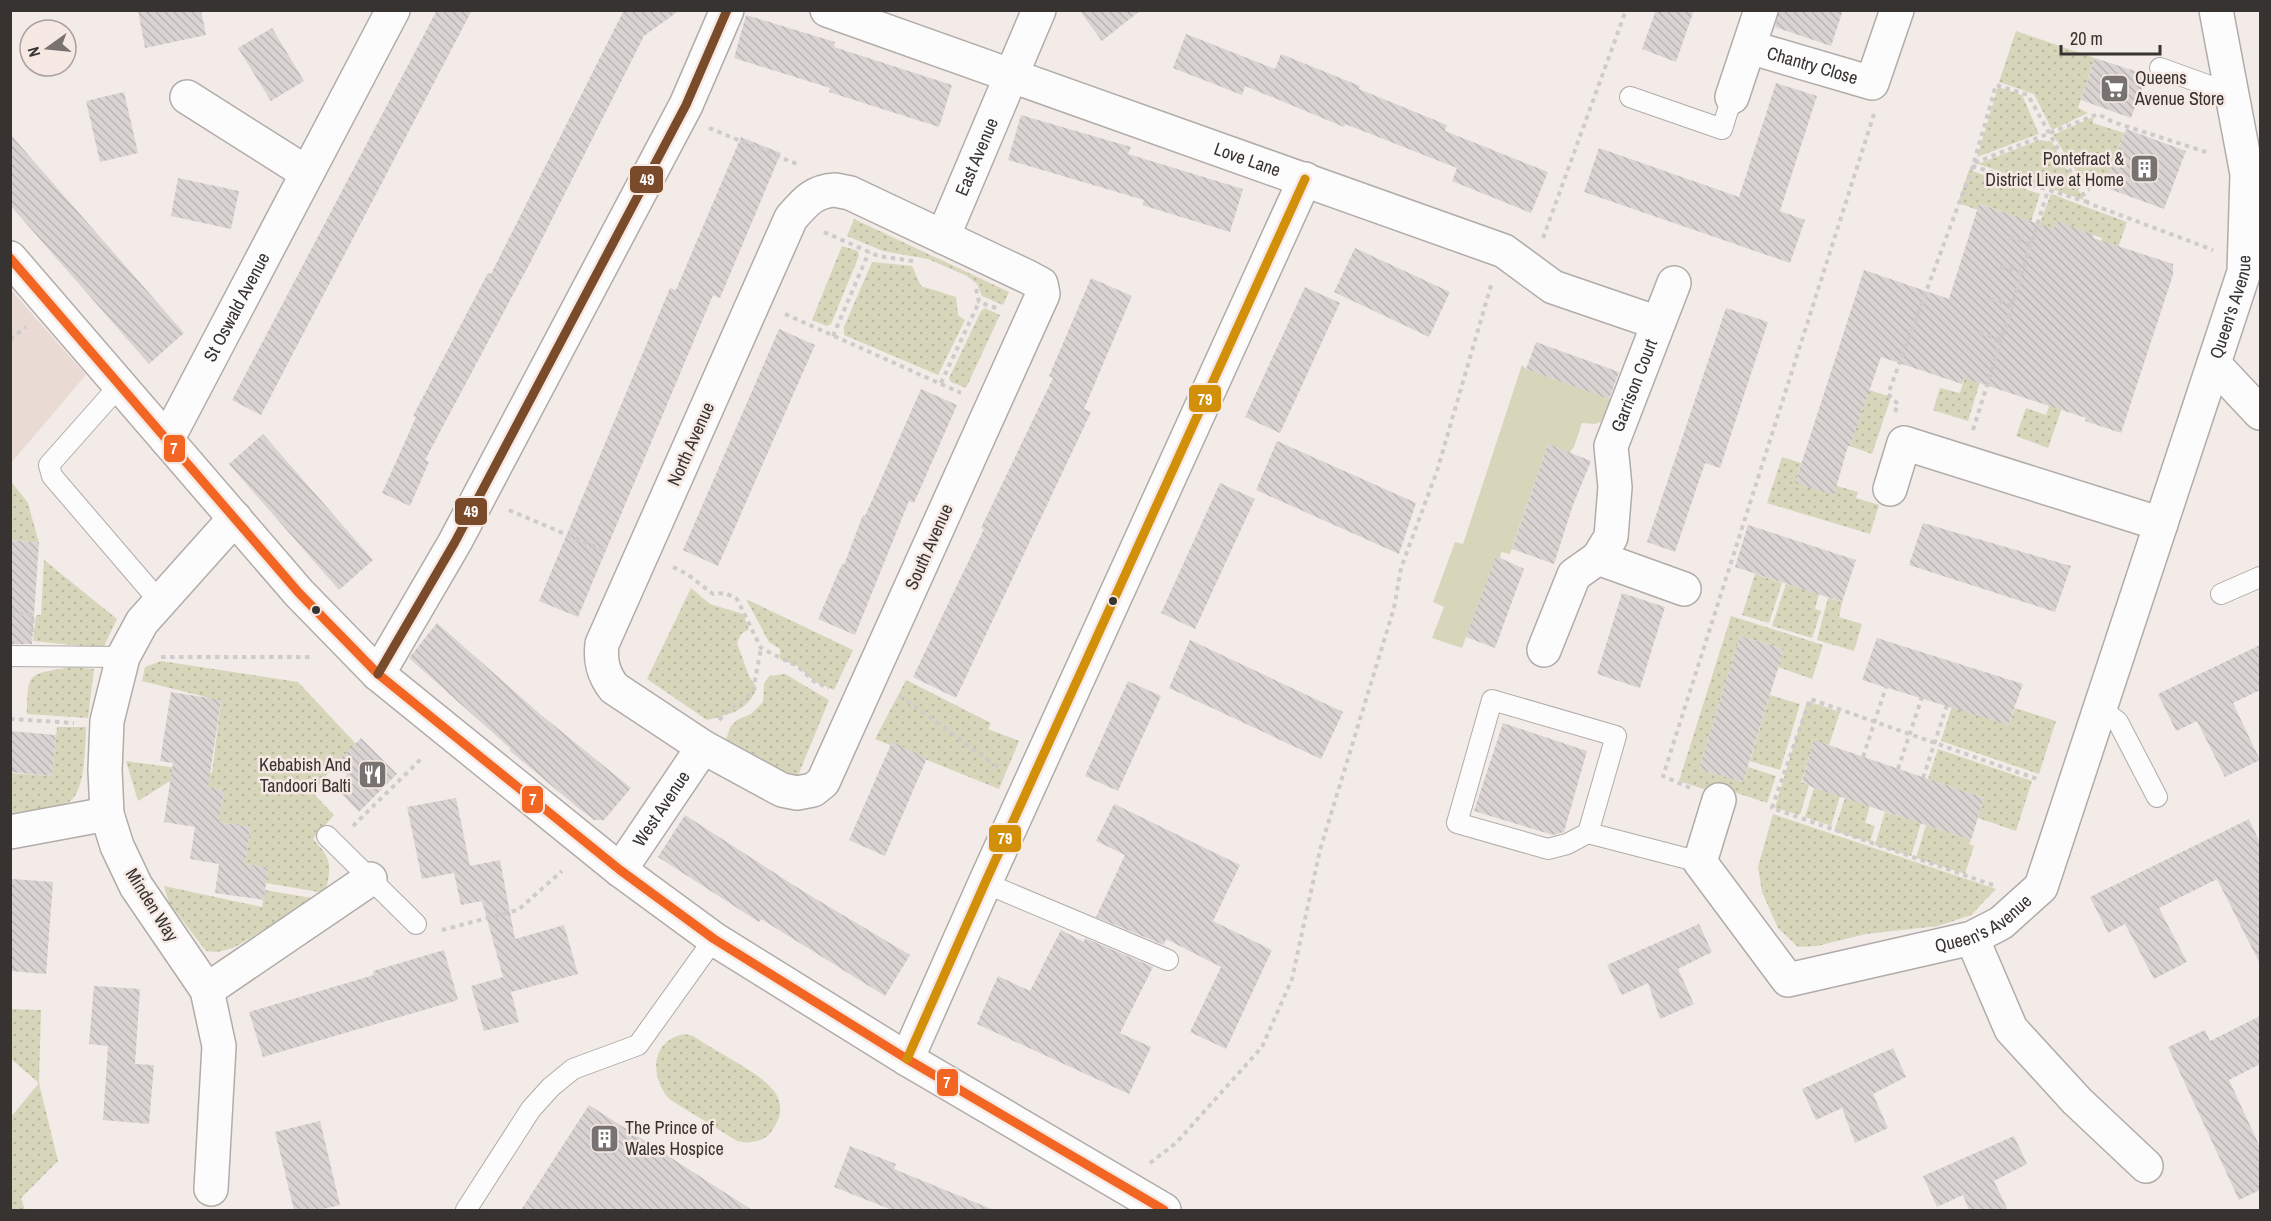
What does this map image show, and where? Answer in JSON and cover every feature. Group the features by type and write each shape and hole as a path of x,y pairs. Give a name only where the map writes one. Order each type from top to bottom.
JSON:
{"street":[{"name":"St Oswald Avenue","path":"166,440 393,10"},
{"path":"378,674 479,498 686,105 727,10"},
{"name":"Love Lane","path":"827,10 1504,251 1553,287 1658,322"},
{"name":"East Avenue","path":"943,237 1039,10"},
{"name":"Chantry Close","path":"1732,97 1761,10"},
{"name":"Chantry Close","path":"1749,47 1872,83 1897,10"},
{"name":"Queen's Avenue","path":"1700,862 1788,980 1972,938 2001,923 2041,887 2244,272 2247,174 2216,10"},
{"path":"187,97 307,173"},
{"path":"907,1059 1029,784 1305,179"},
{"path":"791,218 807,199 823,191 836,190 850,193 943,237"},
{"name":"North Avenue","path":"703,747 614,688 604,672 601,660 602,644 791,218"},
{"name":"South Avenue","path":"703,747 782,790 797,793 813,790 823,782 1043,294 1041,284 943,237"},
{"path":"10,258 299,593 378,674 620,870 714,939 907,1059 1164,1210"},
{"name":"Garrison Court","path":"1544,650 1574,575 1598,558 1611,537 1615,487 1611,446 1674,283"},
{"path":"2214,364 2260,413"},
{"path":"1890,489 1904,444 2161,525"},
{"name":"Minden Way","path":"211,1189 219,1046 207,990 136,886 117,846 106,814 105,770 107,721 123,657 142,622 235,518"},
{"path":"1598,558 1684,590"},
{"name":"West Avenue","path":"620,870 703,747"},
{"path":"1700,862 1719,800"},
{"path":"10,832 106,814"},
{"path":"207,990 370,879"},
{"path":"1972,938 2011,1029 2077,1101 2146,1166"}],"lane":[{"path":"2160,68 2232,94"},
{"path":"1630,97 1722,129 1732,97"},
{"path":"120,386 49,465 52,476 160,602"},
{"path":"2221,594 2260,577"},
{"path":"10,656 123,657"},
{"path":"1588,833 1616,736 1492,700 1457,823 1548,849 1567,844 1588,833 1700,862"},
{"path":"2100,708 2118,722 2157,797"},
{"path":"332,840 416,924"},
{"path":"985,883 1168,960"},
{"path":"466,1210 531,1109 544,1094 573,1069 638,1045 714,939"}],"path":[{"path":"1531,269 1626,10"},
{"path":"1719,800 1663,776 1876,107 1872,83"},
{"path":"1904,444 1893,419 1898,404 1888,394 1973,164 1996,85 2028,95 2088,203"},
{"path":"1973,164 2098,114 2113,122 2216,155"},
{"path":"700,124 804,167"},
{"path":"1973,164 2088,203 2216,251"},
{"path":"1964,462 2048,190"},
{"path":"791,218 878,256 924,263"},
{"path":"2009,237 2031,244"},
{"path":"1120,1185 1176,1143 1262,1047 1292,979 1320,850 1394,608 1401,568 1437,471 1494,275 1504,251"},
{"path":"833,336 869,252"},
{"path":"2000,267 2022,273"},
{"path":"941,383 979,302 975,287"},
{"path":"1990,299 2012,305"},
{"path":"754,301 992,406"},
{"path":"979,302 1030,322"},
{"path":"10,339 31,323"},
{"path":"1979,333 2001,340"},
{"path":"479,498 687,574 713,594 725,594 737,599 761,648 753,692 721,718 703,747"},
{"path":"761,648 797,666 815,682 865,690 934,719 964,744 1029,784"},
{"path":"123,657 313,657"},
{"path":"1863,757 1886,687"},
{"path":"1898,769 1922,697"},
{"path":"2004,889 1772,808 1810,699 2040,780"},
{"path":"1923,778 1947,705"},
{"path":"10,719 81,724"},
{"path":"332,840 423,757"},
{"path":"416,924 413,938 518,910 562,871"}],"shaded area":[{"path":"11,290 86,375 10,463"}],"green space":[{"path":"2016,31 2095,58 2078,108 2088,113 2052,130 2034,94 1999,82"},
{"path":"1998,87 2022,95 2039,134 1977,157"},
{"path":"2093,117 2093,123 2124,133 2104,187 2093,183 2089,192 2053,135"},
{"path":"2039,140 2052,142 2084,200 1978,164"},
{"path":"1969,170 2040,194 2026,237 2015,216 1980,204 1978,210 1958,203"},
{"path":"2051,194 2127,222 2111,268 2094,261 2102,238 2057,222 2052,236 2037,230"},
{"path":"854,219 1009,292 1003,305 982,296 977,284 967,276 928,259 883,251 847,236"},
{"path":"842,246 858,251 859,256 831,324 827,326 812,320"},
{"path":"872,262 912,266 921,286 956,297 958,315 965,320 938,375 844,335 844,327"},
{"path":"985,308 1000,315 966,388 951,382 949,378 981,311"},
{"path":"1977,338 1992,343 1968,421 1933,410 1940,388 1960,393"},
{"path":"2063,364 2076,368 2048,448 2016,436 2026,408 2046,415"},
{"path":"1522,365 1526,369 1615,399 1608,419 1595,424 1582,423 1574,447 1569,453 1548,444 1510,554 1501,552 1500,558 1496,557 1462,648 1432,638 1444,607 1433,602 1455,542 1463,544"},
{"path":"1869,390 1891,397 1872,454 1850,446"},
{"path":"1782,457 1801,463 1796,482 1837,486 1858,492 1856,498 1879,505 1870,534 1767,503"},
{"path":"10,480 28,503 39,543 11,540"},
{"path":"44,560 117,619 103,648 33,641 36,615 41,615"},
{"path":"1755,574 1782,583 1769,623 1742,615"},
{"path":"1786,584 1819,594 1815,609 1821,611 1812,638 1772,626"},
{"path":"691,588 710,604 743,614 749,629 741,634 737,643 749,676 757,688 748,702 737,711 707,720 647,679"},
{"path":"1828,598 1842,602 1839,617 1862,624 1854,651 1817,640"},
{"path":"746,599 853,650 834,690 815,682 797,666 780,659 780,649 769,642"},
{"path":"1731,616 1823,645 1812,679 1778,667 1784,649 1740,636 1699,769 1743,782 1748,767 1776,776 1767,803 1713,785 1710,791 1679,781"},
{"path":"161,661 298,682 356,744 336,763 313,793 334,815 313,839 324,852 329,863 325,893 266,883 268,867 245,864 250,827 219,822 224,790 170,781 138,801 126,761 212,773 221,701 142,681 145,667"},
{"path":"71,667 94,669 88,718 27,714 28,689 33,677"},
{"path":"785,674 829,700 797,778 726,739 731,726 737,720 751,714 763,702 764,684 769,676"},
{"path":"906,680 991,723 988,729 1019,741 999,789 875,739"},
{"path":"1770,695 1800,704 1780,770 1750,761"},
{"path":"1807,701 1840,712 1829,745 1814,741 1801,782 1809,785 1800,815 1775,808"},
{"path":"1952,706 2008,725 2015,708 2056,721 2039,774 1941,741"},
{"path":"57,727 86,727 85,757 78,790 67,803 11,813 11,773 52,776"},
{"path":"1938,749 2032,781 2016,831 1978,818 1984,798 1928,779"},
{"path":"1814,788 1840,796 1831,826 1805,817"},
{"path":"1845,798 1870,806 1865,823 1875,826 1870,842 1834,831"},
{"path":"1885,812 1921,823 1911,856 1875,845"},
{"path":"1773,814 1996,889 1971,915 1938,926 1866,934 1817,946 1798,947 1778,928 1762,892 1758,867"},
{"path":"1926,825 1971,840 1969,844 1974,846 1965,874 1916,858"},
{"path":"164,886 262,907 265,890 317,899 233,948 217,952 206,951 169,903"},
{"path":"11,1009 41,1010 39,1083 11,1059"},
{"path":"685,1034 693,1036 757,1075 773,1090 780,1109 778,1120 768,1135 756,1141 737,1141 669,1099 658,1080 657,1060 665,1043"},
{"path":"39,1083 58,1161 21,1198 25,1210 11,1210 11,1117"}],"building":[{"path":"138,10 201,10 206,35 145,48"},
{"path":"437,10 472,10 261,415 232,400"},
{"path":"624,10 680,10 644,36 530,263 425,460 429,462 410,506 382,493 416,417 413,416 488,273 491,274"},
{"path":"1079,10 1141,10 1102,41"},
{"path":"1656,10 1694,10 1676,62 1642,49"},
{"path":"1779,10 1843,10 1831,46 1775,27"},
{"path":"746,15 835,42 834,47 952,85 939,127 829,92 830,88 734,58"},
{"path":"272,28 304,81 271,101 238,48"},
{"path":"1186,34 1275,69 1281,54 1447,125 1445,131 1548,172 1531,213 1452,181 1457,168 1345,124 1344,127 1245,86 1242,95 1173,68"},
{"name":"Queens Avenue Store","path":"2095,58 2147,75 2131,118 2081,100"},
{"path":"1776,83 1817,96 1780,211 1805,220 1790,263 1584,192 1599,148 1739,197"},
{"path":"124,92 138,153 100,162 86,101"},
{"path":"1021,115 1131,147 1128,154 1243,189 1230,232 1142,205 1144,200 1008,160"},
{"name":"Pontefract & District Live at Home","path":"2126,129 2186,151 2164,209 2104,187"},
{"path":"10,134 184,333 149,364 10,205"},
{"path":"741,137 781,153 720,298 713,295 578,617 539,601 670,288 676,290"},
{"path":"178,178 239,191 231,229 171,216"},
{"path":"1979,204 2054,229 2057,221 2094,235 2093,238 2173,264 2173,275 2121,433 2085,421 2086,418 1964,378 1962,384 1881,357 1850,446 1848,446 1834,495 1795,483 1864,270 1949,299"},
{"path":"1355,248 1450,292 1429,337 1334,292"},
{"path":"1091,278 1132,296 1084,409 1091,412 956,698 913,677 1053,378 1049,376"},
{"path":"1305,287 1340,303 1280,433 1245,417"},
{"path":"1726,308 1768,322 1720,468 1705,463 1675,552 1647,542"},
{"path":"779,329 815,345 718,566 683,550"},
{"path":"1536,342 1619,372 1609,399 1526,369"},
{"path":"921,389 957,405 914,503 909,501 855,635 818,619"},
{"path":"263,434 373,560 339,590 229,464"},
{"path":"1277,441 1416,503 1399,554 1256,490"},
{"path":"1548,444 1591,461 1573,505 1554,564 1512,549"},
{"path":"1220,483 1255,499 1195,629 1161,613"},
{"path":"1923,523 2071,566 2055,612 1909,565"},
{"path":"1748,525 1856,560 1842,602 1735,567"},
{"path":"10,540 39,543 32,644 10,644"},
{"path":"1496,556 1524,569 1495,648 1466,637"},
{"path":"1622,593 1665,607 1640,688 1597,674"},
{"path":"437,623 540,714 631,788 604,820 594,820 577,807 509,750 511,749 409,658"},
{"path":"1740,636 1784,649 1743,782 1699,769"},
{"path":"1877,638 2023,684 2008,725 1862,680"},
{"path":"1190,640 1343,712 1321,759 1169,688"},
{"path":"2260,645 2260,690 2233,703 2260,760 2225,777 2197,721 2176,731 2158,694"},
{"path":"1128,681 1161,696 1118,791 1085,776"},
{"path":"171,692 221,700 208,787 224,790 219,822 250,827 245,864 268,867 264,900 215,893 219,864 190,859 195,827 164,822 173,763 160,761"},
{"path":"1503,723 1587,751 1564,832 1553,835 1474,811"},
{"path":"10,731 56,735 52,776 10,772"},
{"name":"Kebabish And Tandoori Balti","path":"361,738 397,774 359,812 335,787 347,775 336,763"},
{"path":"1814,740 1984,798 1971,840 1814,788 1802,781"},
{"path":"892,742 927,758 885,856 849,840"},
{"path":"456,798 470,866 500,860 515,939 564,925 578,974 511,992 519,1022 484,1031 471,986 503,977 482,901 461,905 454,873 422,879 407,807"},
{"path":"1114,804 1240,865 1213,921 1272,950 1226,1049 1190,1032 1221,967 1166,939 1164,945 1096,917 1125,855 1096,841"},
{"path":"685,815 806,893 910,955 885,996 761,919 759,922 658,857"},
{"path":"2249,819 2260,843 2260,964 2217,879 2159,908 2187,962 2154,979 2125,924 2108,933 2090,897"},
{"path":"12,879 53,882 46,974 10,971"},
{"path":"1699,924 1712,952 1678,969 1694,1004 1660,1019 1648,983 1622,995 1607,965"},
{"path":"1061,930 1084,942 1085,938 1153,967 1120,1033 1151,1047 1129,1094 977,1024 998,976 1030,991"},
{"path":"444,950 458,1000 263,1057 249,1012 374,975 373,971"},
{"path":"94,986 140,989 135,1064 154,1065 149,1124 103,1120 108,1046 89,1044"},
{"path":"2260,1016 2260,1064 2229,1080 2260,1147 2260,1190 2239,1200 2168,1047 2205,1030 2210,1041"},
{"path":"1893,1048 1906,1077 1873,1094 1888,1128 1855,1143 1842,1108 1816,1120 1802,1089"},
{"name":"The Prince of Wales Hospice","path":"589,1105 752,1210 521,1210"},
{"path":"320,1121 340,1205 319,1210 294,1210 275,1132"},
{"path":"2014,1136 2027,1164 1994,1181 2008,1210 1969,1210 1963,1195 1937,1207 1923,1176"},
{"path":"850,1146 896,1164 894,1169 994,1210 892,1210 834,1187"}],"transit line":[{"name":"49","path":"378,674 455,542 686,105 727,10"},
{"name":"79","path":"907,1059 1305,179"},
{"name":"7","path":"10,258 299,593 378,674 620,870 714,939 907,1059 1164,1210"}],"place":[{"name":"Queens Avenue Store","path":"2114,88"},
{"name":"Pontefract & District Live at Home","path":"2145,169"},
{"name":"Kebabish And Tandoori Balti","path":"372,775"},
{"name":"The Prince of Wales Hospice","path":"604,1138"}]}
